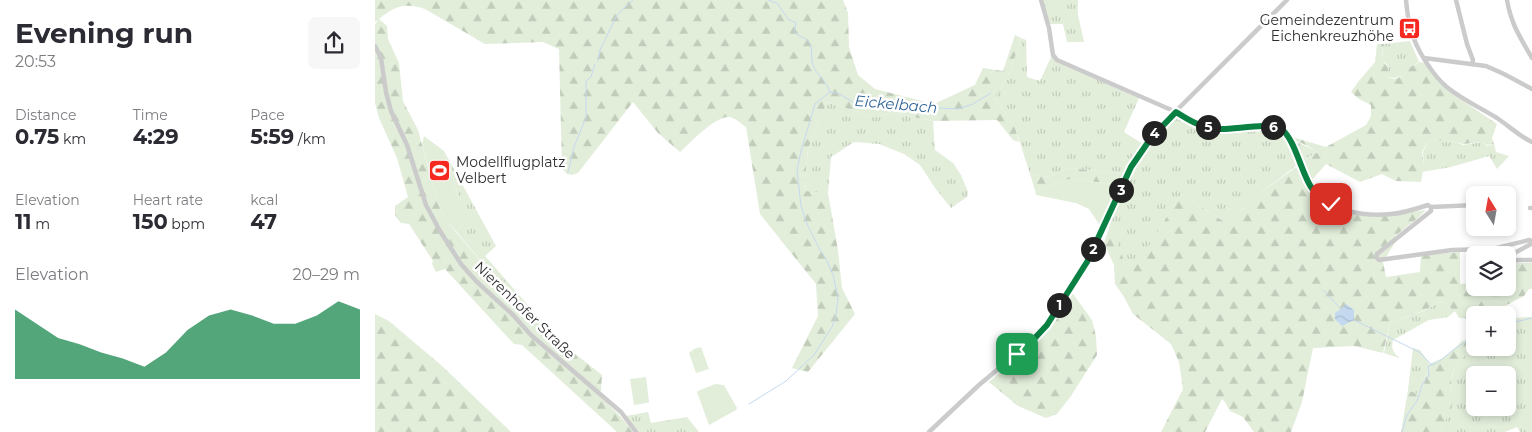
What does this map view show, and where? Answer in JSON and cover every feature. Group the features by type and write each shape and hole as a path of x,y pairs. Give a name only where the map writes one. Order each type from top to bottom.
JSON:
{"street":[{"path":"1041,0 1055,58 1176,112 1204,127 1220,129 1270,127 1280,129 1287,136 1310,187 1315,193 1331,204 1351,212 1375,215 1406,212 1428,205 1466,205"},
{"path":"929,432 1033,340 1047,325 1087,262 1131,167 1151,138 1287,0"},
{"path":"1406,0 1413,37 1424,58 1446,87 1532,142"},
{"path":"1456,0 1473,60 1472,64"},
{"path":"1507,0 1510,17 1517,34 1532,58"},
{"name":"Nierenhofer Straße","path":"375,46 381,58 391,111 407,146 426,205 461,264 537,340 621,412 636,432"},
{"path":"1424,58 1486,66 1532,88"},
{"path":"1431,206 1431,211 1427,215 1377,254 1376,257 1379,260 1455,250 1493,249 1529,240 1532,241"},
{"path":"1516,252 1531,244 1532,241"},
{"path":"1516,261 1532,260"}],"green space":[{"path":"375,0 843,0 848,13 849,47 858,75 875,89 934,104 975,85 983,68 1003,71 1015,35 1021,38 1009,74 995,98 1015,127 1019,142 1013,140 997,120 933,121 893,113 873,117 827,102 808,149 804,191 828,193 838,250 842,288 855,314 808,372 792,368 818,316 816,284 760,214 746,127 734,118 723,118 703,131 680,152 658,133 633,102 578,173 567,174 562,168 559,49 543,42 485,44 425,9 418,7 401,6 385,14 379,19 387,26 388,39 399,63 403,101 418,130 437,201 445,219 500,284 507,281 559,341 602,375 599,395 633,432 617,432 522,345 514,344 445,269 436,272 432,264 433,261 409,224 401,223 395,215 395,206 408,197 397,158 379,118 375,103 375,25 378,20 375,22"},
{"path":"1043,0 1078,0 1078,15 1084,42 1067,42 1063,24 1049,24"},
{"path":"1021,38 1026,40 1027,77 1040,81 1051,57 1057,62 1139,98 1124,132 1143,144 1126,174 1069,168 1049,177 1030,174 1015,127 995,98 1009,74"},
{"path":"1410,41 1419,62 1406,69 1405,75 1395,78 1386,77 1389,67 1383,60 1383,44"},
{"path":"1377,44 1383,44 1383,59 1389,67 1386,77 1395,79 1405,75 1406,69 1420,62 1425,63 1447,90 1497,124 1492,138 1494,144 1487,145 1483,142 1463,144 1436,139 1428,141 1422,152 1424,164 1421,182 1396,181 1382,174 1360,182 1326,164 1311,181 1296,152 1302,153 1306,159 1318,152 1291,139 1289,136 1326,147 1366,125 1371,116 1371,105 1359,99 1351,92 1375,62"},
{"path":"827,102 873,117 893,113 933,121 935,150 953,163 961,175 968,192 967,197 951,208 920,165 904,154 879,144 854,142 831,157 828,193 804,192 808,149"},
{"path":"1176,117 1206,129 1214,130 1270,128 1318,152 1305,159 1259,194 1226,223 1181,194 1130,277 1108,221 1136,162 1154,136"},
{"name":"Modellflugplatz Velbert","path":"424,136 444,151 463,206 463,225 456,231 445,219 437,201 422,144"},
{"path":"1436,139 1444,142 1453,141 1463,145 1483,142 1487,146 1494,144 1496,152 1509,156 1497,169 1489,156 1451,167 1422,172 1424,164 1423,152 1428,141"},
{"path":"444,151 496,246 485,256 507,281 500,284 456,231 463,225 463,206"},
{"path":"1299,165 1321,201 1374,217 1426,210 1395,236 1396,241 1383,262 1386,277 1420,272 1421,255 1460,252 1460,284 1466,284 1466,296 1516,296 1517,263 1532,263 1532,289 1529,289 1524,296 1505,306 1466,306 1466,318 1459,318 1455,311 1441,301 1423,311 1390,323 1383,353 1354,346 1313,348 1302,402 1291,432 1254,432 1243,417 1230,411 1222,399 1205,432 1161,432 1183,389 1179,362 1171,344 1133,314 1115,284 1114,265 1104,243 1110,225 1130,276 1181,194 1226,223 1259,194"},
{"path":"1069,168 1126,174 1121,185 1070,179 1035,190 1030,174 1049,177"},
{"path":"1070,179 1121,185 1101,227 1089,209 1076,203 1036,195 1035,190"},
{"path":"1071,291 1092,320 1096,336 1097,355 1057,414 1046,418 1018,406 989,382 1050,329"},
{"path":"1441,301 1455,311 1448,317 1429,320 1393,340 1393,350 1399,358 1384,353 1390,323 1424,311"},
{"path":"375,314 389,321 442,366 511,432 375,432"},
{"path":"1532,317 1532,432 1520,432 1517,427 1505,432 1441,432 1445,419 1452,407 1451,382 1455,366 1466,354 1466,356 1516,356 1516,318"},
{"path":"1466,340 1466,355 1457,364 1452,375 1452,407 1441,432 1401,432 1408,390 1417,394 1423,388 1429,364 1443,358 1462,341"},
{"path":"701,347 709,369 696,373 689,353"},
{"path":"1413,348 1420,350 1429,363 1423,388 1417,394 1408,390"},
{"path":"646,377 649,402 634,405 630,379"},
{"path":"715,384 724,385 737,408 709,425 697,392"},
{"path":"648,412 651,423 687,417 699,432 638,432 626,416"}],"water":[{"path":"1346,304 1354,310 1354,320 1342,326 1335,319 1335,313"}],"waterway":[{"path":"598,61 600,50 617,15 633,0"},
{"name":"Eickelbach","path":"768,0 777,3 788,19 796,23 794,32 810,44 814,69 827,85 830,92 838,93 856,104 958,109 973,104 991,93"},
{"path":"568,172 574,147 586,117 586,81 591,77 595,64"},
{"path":"749,404 786,381 814,355 832,327 836,315 838,298 833,275 807,224 801,206 797,170 815,104 830,92"},
{"path":"1323,290 1341,309"},
{"path":"1516,322 1532,318"},
{"path":"1354,320 1419,352 1432,365"},
{"path":"1402,432 1407,415 1417,401 1423,383 1429,376 1428,366 1439,361 1466,342"}],"place":[{"name":"Gemeindezentrum Eichenkreuzhöhe","path":"1410,28"},
{"name":"Modellflugplatz Velbert","path":"440,170"}],"route":[{"path":"1017,354 1047,325 1087,262 1131,167 1155,132 1176,112 1204,127 1220,129 1270,127 1280,129 1292,145 1310,187 1315,193 1331,204"}]}
